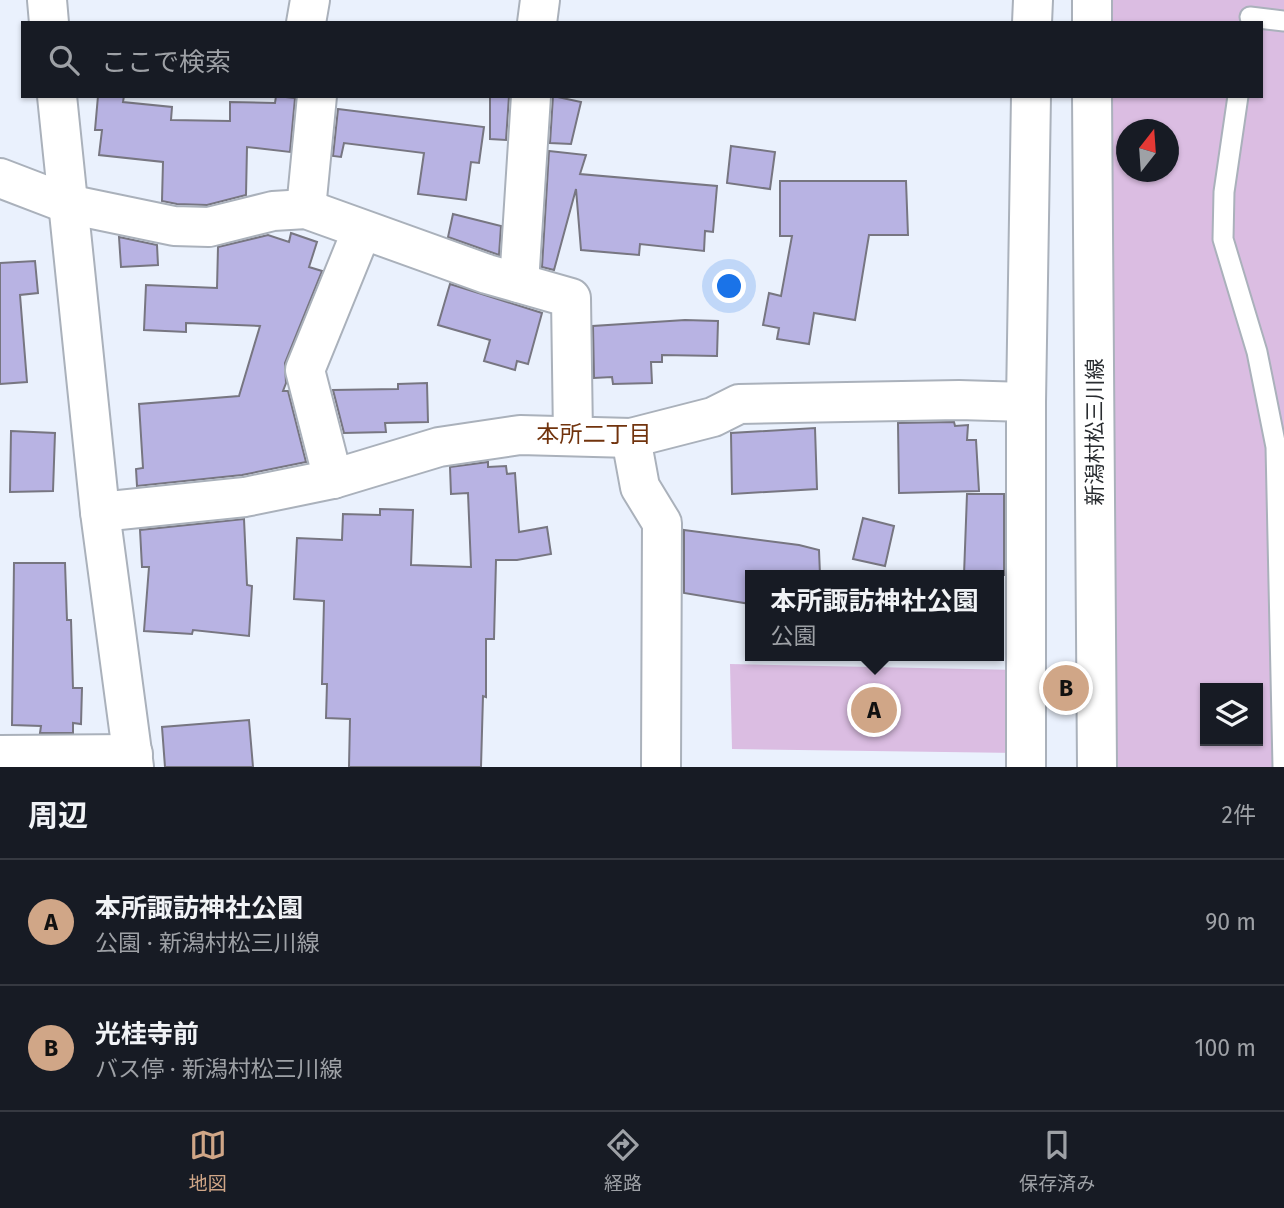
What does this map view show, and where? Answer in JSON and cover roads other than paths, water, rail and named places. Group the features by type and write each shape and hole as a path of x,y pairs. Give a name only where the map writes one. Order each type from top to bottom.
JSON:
{"street":[{"path":"47,0 49,21"},
{"path":"306,21 310,0"},
{"path":"537,21 540,0"},
{"path":"1032,21 1033,0"},
{"path":"0,755 134,761 100,512 57,98"},
{"path":"306,209 317,98"},
{"path":"519,283 531,98"},
{"path":"1026,767 1026,402 1031,98"},
{"name":"新潟村松三川線","path":"1092,98 1097,767"},
{"path":"0,178 68,204 174,226 209,227 272,211 306,209 519,283 571,298 573,436"},
{"path":"333,479 305,370 362,230"},
{"path":"100,512 245,497 333,479 439,447 520,435 631,438 713,417 739,404 959,400 1026,402"},
{"path":"631,438 640,487 662,523 661,767"}],"lane":[{"path":"1251,13 1284,21"},
{"path":"1238,98 1224,192 1223,239 1257,352 1276,447 1283,767"}],"place":[{"name":"光桂寺前","path":"1066,688"},
{"name":"本所諏訪神社公園","path":"874,710"}],"district":[{"name":"本所二丁目","path":"594,434"}]}
